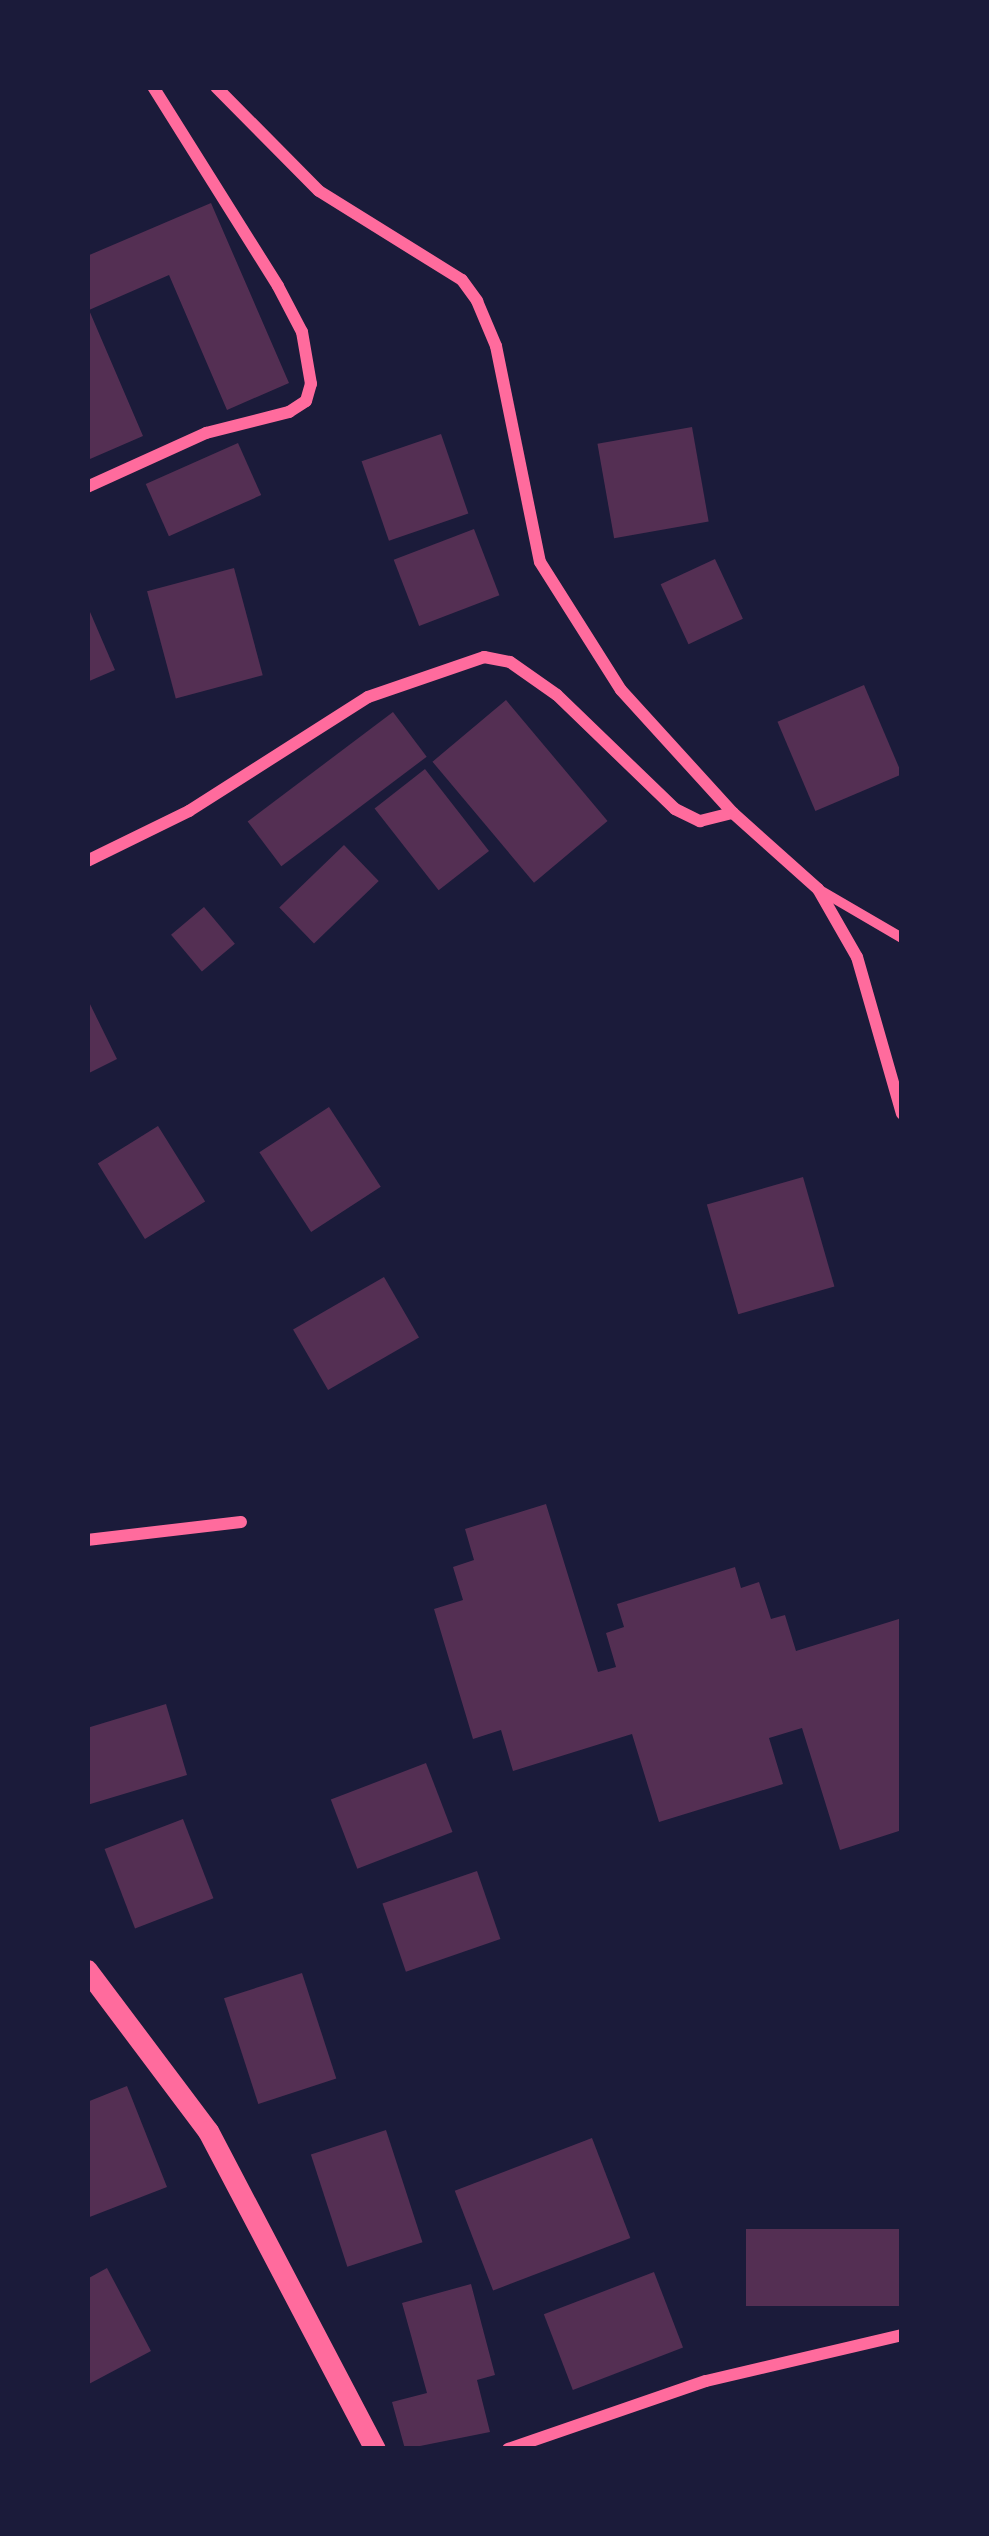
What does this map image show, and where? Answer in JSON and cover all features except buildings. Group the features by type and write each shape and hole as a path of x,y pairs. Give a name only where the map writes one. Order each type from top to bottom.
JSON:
{"street":[{"path":"87,487 206,433 289,412 306,401 311,384 302,332 278,286 153,87"},
{"path":"216,87 319,191 462,280 496,346 540,562 622,690 733,813 818,889 902,938"},
{"path":"87,861 189,811 368,697 484,657 511,662 557,695 675,809 700,820 733,813"},
{"path":"818,889 857,957 902,1114"},
{"path":"87,1540 241,1522"},
{"path":"87,1970 208,2131 375,2449"},
{"path":"508,2449 706,2381 902,2335"}]}
